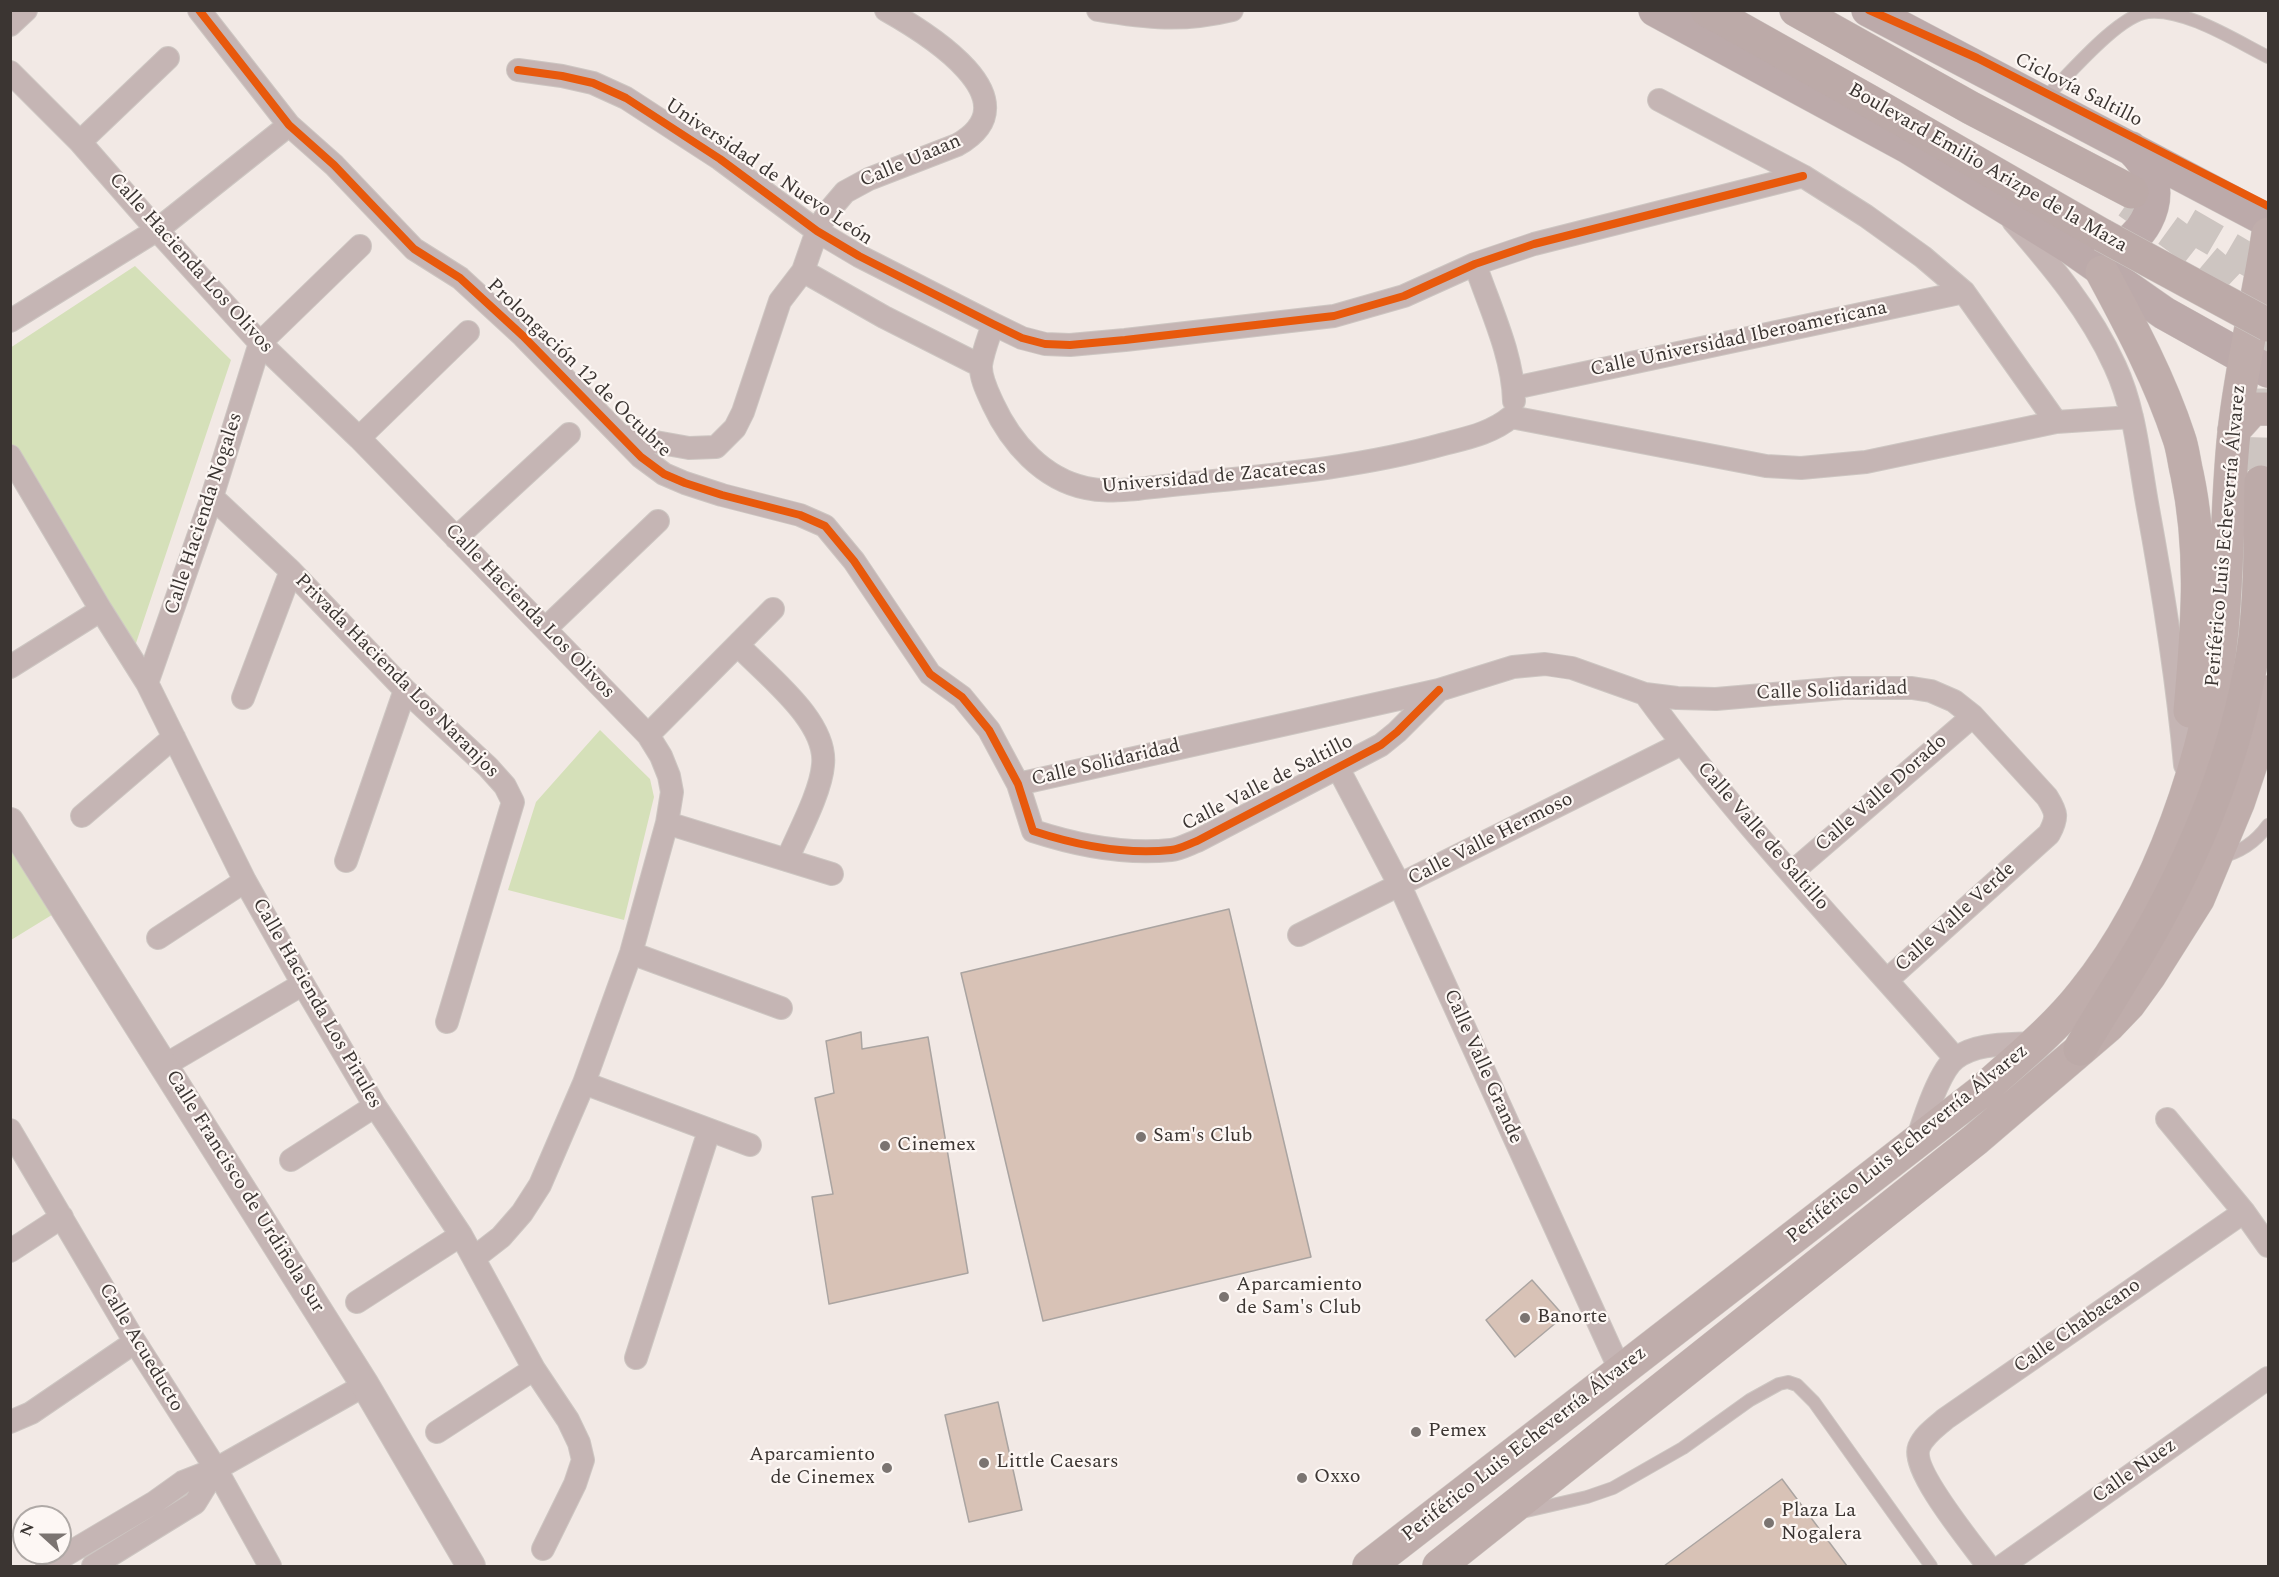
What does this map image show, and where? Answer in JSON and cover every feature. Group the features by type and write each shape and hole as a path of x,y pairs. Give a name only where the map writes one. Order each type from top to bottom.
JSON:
{"highway":[{"name":"Boulevard Emilio Arizpe de la Maza","path":"1707,10 2263,325"},
{"path":"1796,10 1971,108 2098,174 2130,197"},
{"path":"2080,1049 2152,930 2176,885 2204,822 2226,761 2245,693 2254,638 2258,597 2261,482"}],"main road":[{"name":"Periférico Luis Echeverría Álvarez","path":"1655,10 1908,147 2071,248 2102,272 2164,313 2257,364"},
{"path":"1868,10 2268,221"},
{"path":"2071,248 2114,250 2132,240 2146,223 2153,202 2152,180 2143,160 2127,145"},
{"name":"Periférico Luis Echeverría Álvarez","path":"1369,1566 1982,1091 2082,995 2114,953 2141,904 2171,833 2194,769 2208,720 2222,628 2228,495 2234,430 2257,364 2263,325 2268,234"},
{"path":"2071,248 2184,288 2263,325"},
{"path":"2102,272 2137,337 2180,439 2191,493 2198,553 2199,608 2186,765 2183,789 2171,833"},
{"path":"2234,430 2253,408 2268,409"},
{"name":"Periférico Luis Echeverría Álvarez","path":"1439,1566 1966,1148 2108,1026 2129,1004 2198,899 2238,803 2254,755 2268,692"}],"street":[{"path":"10,25 26,10"},
{"name":"Prolongación 12 de Octubre","path":"200,10 289,125 334,165 414,249 460,278 523,336 641,457 664,474 722,495 760,504"},
{"name":"Calle Uaaan","path":"622,436 689,448 716,447 735,428 743,412 780,301 803,271 818,231 828,212 844,192 868,179 962,142 977,129 985,113 979,88 958,59 921,31 886,10"},
{"path":"1098,10 1154,15 1209,16 1232,10"},
{"path":"80,142 168,58"},
{"name":"Universidad de Nuevo León","path":"518,70 593,83 626,98 720,159 818,231 859,256 1022,338 1044,344 1070,345 1334,316 1404,296 1475,264 1534,244 1803,176"},
{"name":"Calle Hacienda Los Olivos","path":"10,72 80,142 260,343 358,438 648,735 661,756 669,776 672,792 668,823 631,953 584,1083 540,1185 522,1213 501,1238 474,1258"},
{"path":"1659,100 1803,176 1866,216 1923,257 1964,292 2056,422"},
{"path":"10,321 157,230 289,125"},
{"name":"Periférico Luis Echeverría Álvarez","path":"2001,206 2062,278 2094,325 2116,367 2132,417 2165,603 2178,687 2186,765"},
{"path":"260,343 360,246"},
{"path":"1475,264 1507,359 1514,388 1511,417 1766,466 1801,468 1866,462 2056,422 2132,417"},
{"path":"803,271 884,317 981,366 993,324"},
{"name":"Calle Universidad Iberoamericana","path":"1514,388 1964,292"},
{"path":"358,438 468,332"},
{"name":"Calle Hacienda Nogales","path":"147,683 212,497 260,343"},
{"name":"Universidad de Zacatecas","path":"981,366 985,387 999,417 1018,446 1039,466 1061,480 1086,488 1112,491 1323,469 1402,456 1479,435 1502,425 1511,417"},
{"path":"456,538 569,434"},
{"name":"Calle Hacienda Los Pirules","path":"13,467 147,683 244,881 303,984 375,1106 461,1234 534,1369 568,1420 579,1443 583,1460 575,1484 543,1549"},
{"name":"Privada Hacienda Los Naranjos","path":"212,497 291,571 405,690 488,767 505,786 513,801 447,1022"},
{"name":"Calle Solidaridad","path":"760,504 800,515 825,526 839,542 930,674 962,697 989,730 1018,784 1439,690"},
{"path":"545,629 658,521"},
{"path":"243,698 291,571"},
{"path":"648,735 773,609"},
{"path":"10,667 101,610"},
{"path":"738,645 813,724 822,747 823,766 814,796 787,860"},
{"name":"Calle Valle de Saltillo","path":"1018,784 1033,831 1069,842 1120,850 1173,850 1197,842 1267,807 1381,745 1439,690 1513,667 1545,664 1572,668 1645,694 1682,744 1791,873 1955,1058"},
{"name":"Calle Solidaridad","path":"1645,694 1677,699 1716,699 1843,688 1912,688 1931,691 1947,698 1973,716 2047,797 2055,810 2056,821 2049,834 2026,856"},
{"path":"346,861 405,690"},
{"name":"Calle Valle Dorado","path":"1791,873 1973,716"},
{"path":"82,816 174,737"},
{"name":"Calle Valle Hermoso","path":"1299,935 1682,744"},
{"name":"Calle Valle Grande","path":"1338,768 1400,886 1620,1371"},
{"name":"Calle Francisco de Urdiñola Sur","path":"10,822 365,1385 471,1566"},
{"path":"668,823 832,874"},
{"name":"Calle Valle Verde","path":"1887,980 2026,856"},
{"path":"158,938 244,881"},
{"path":"631,953 781,1008"},
{"path":"165,1065 303,984"},
{"path":"1916,1143 1942,1075 1955,1058 1976,1049 2000,1044 2034,1043"},
{"path":"584,1083 709,1131 750,1144"},
{"path":"291,1160 375,1106"},
{"path":"2167,1119 2244,1212 2268,1246"},
{"name":"Calle Acueducto","path":"10,1130 135,1342 216,1469 270,1566"},
{"path":"636,1358 709,1131"},
{"name":"Calle Chabacano","path":"1988,1566 1926,1479 1919,1461 1918,1448 1927,1434 1945,1419 2244,1212"},
{"path":"10,1251 62,1217"},
{"path":"357,1302 461,1234"},
{"path":"10,1422 31,1413 135,1342"},
{"path":"437,1432 534,1369"},
{"name":"Calle Nuez","path":"2002,1566 2268,1378"},
{"path":"47,1566 155,1502 183,1482 216,1469 365,1385"},
{"path":"93,1566 195,1503 216,1469"}],"lane":[{"path":"2042,102 2114,30 2131,17 2148,12 2171,14 2193,20 2268,57"},
{"path":"2215,859 2238,852 2258,839 2268,825"},
{"path":"1502,1517 1613,1488 1683,1448 1766,1390 1788,1382 1797,1385 1814,1402 1931,1566"}],"green space":[{"path":"135,266 231,360 132,655 11,445 10,348"},
{"path":"600,730 650,779 654,797 624,920 508,890 536,802"},
{"path":"10,841 55,913 11,940 10,940"}],"building":[{"name":"Sam's Club","path":"1229,909 1311,1257 1043,1321 961,973"},
{"name":"Cinemex","path":"861,1032 862,1049 928,1037 968,1273 829,1304 812,1197 833,1194 815,1098 834,1093 826,1041"},
{"name":"Banorte","path":"1532,1280 1564,1316 1515,1357 1486,1320"},
{"name":"Little Caesars","path":"998,1402 1022,1510 969,1522 945,1415"},
{"name":"Plaza La Nogalera","path":"1782,1479 1847,1566 1664,1566"}],"tunnel":[{"path":"2128,202 2208,261 2236,286 2253,315 2262,361 2261,482"},
{"path":"2187,224 2268,271"}],"cycle path":[{"path":"199,10 289,125 334,165 414,249 460,278 523,336 641,457 664,474 685,483 800,515 825,526 854,561 930,674 962,697 989,730 1018,784 1033,831 1066,841 1118,850 1154,851 1181,848 1381,745 1439,690"},
{"name":"Ciclovía Saltillo","path":"1869,10 1977,58 2268,206"},
{"path":"518,70 593,83 626,98 720,159 817,231 859,256 1022,338 1045,344 1070,345 1125,340 1334,316 1404,296 1475,264 1534,244 1803,176"}],"place":[{"name":"Sam's Club","path":"1141,1137"},
{"name":"Cinemex","path":"885,1146"},
{"name":"Aparcamiento de Sam's Club","path":"1224,1297"},
{"name":"Banorte","path":"1525,1318"},
{"name":"Pemex","path":"1416,1432"},
{"name":"Little Caesars","path":"984,1463"},
{"name":"Aparcamiento de Cinemex","path":"887,1468"},
{"name":"Oxxo","path":"1302,1478"},
{"name":"Plaza La Nogalera","path":"1769,1523"}]}
